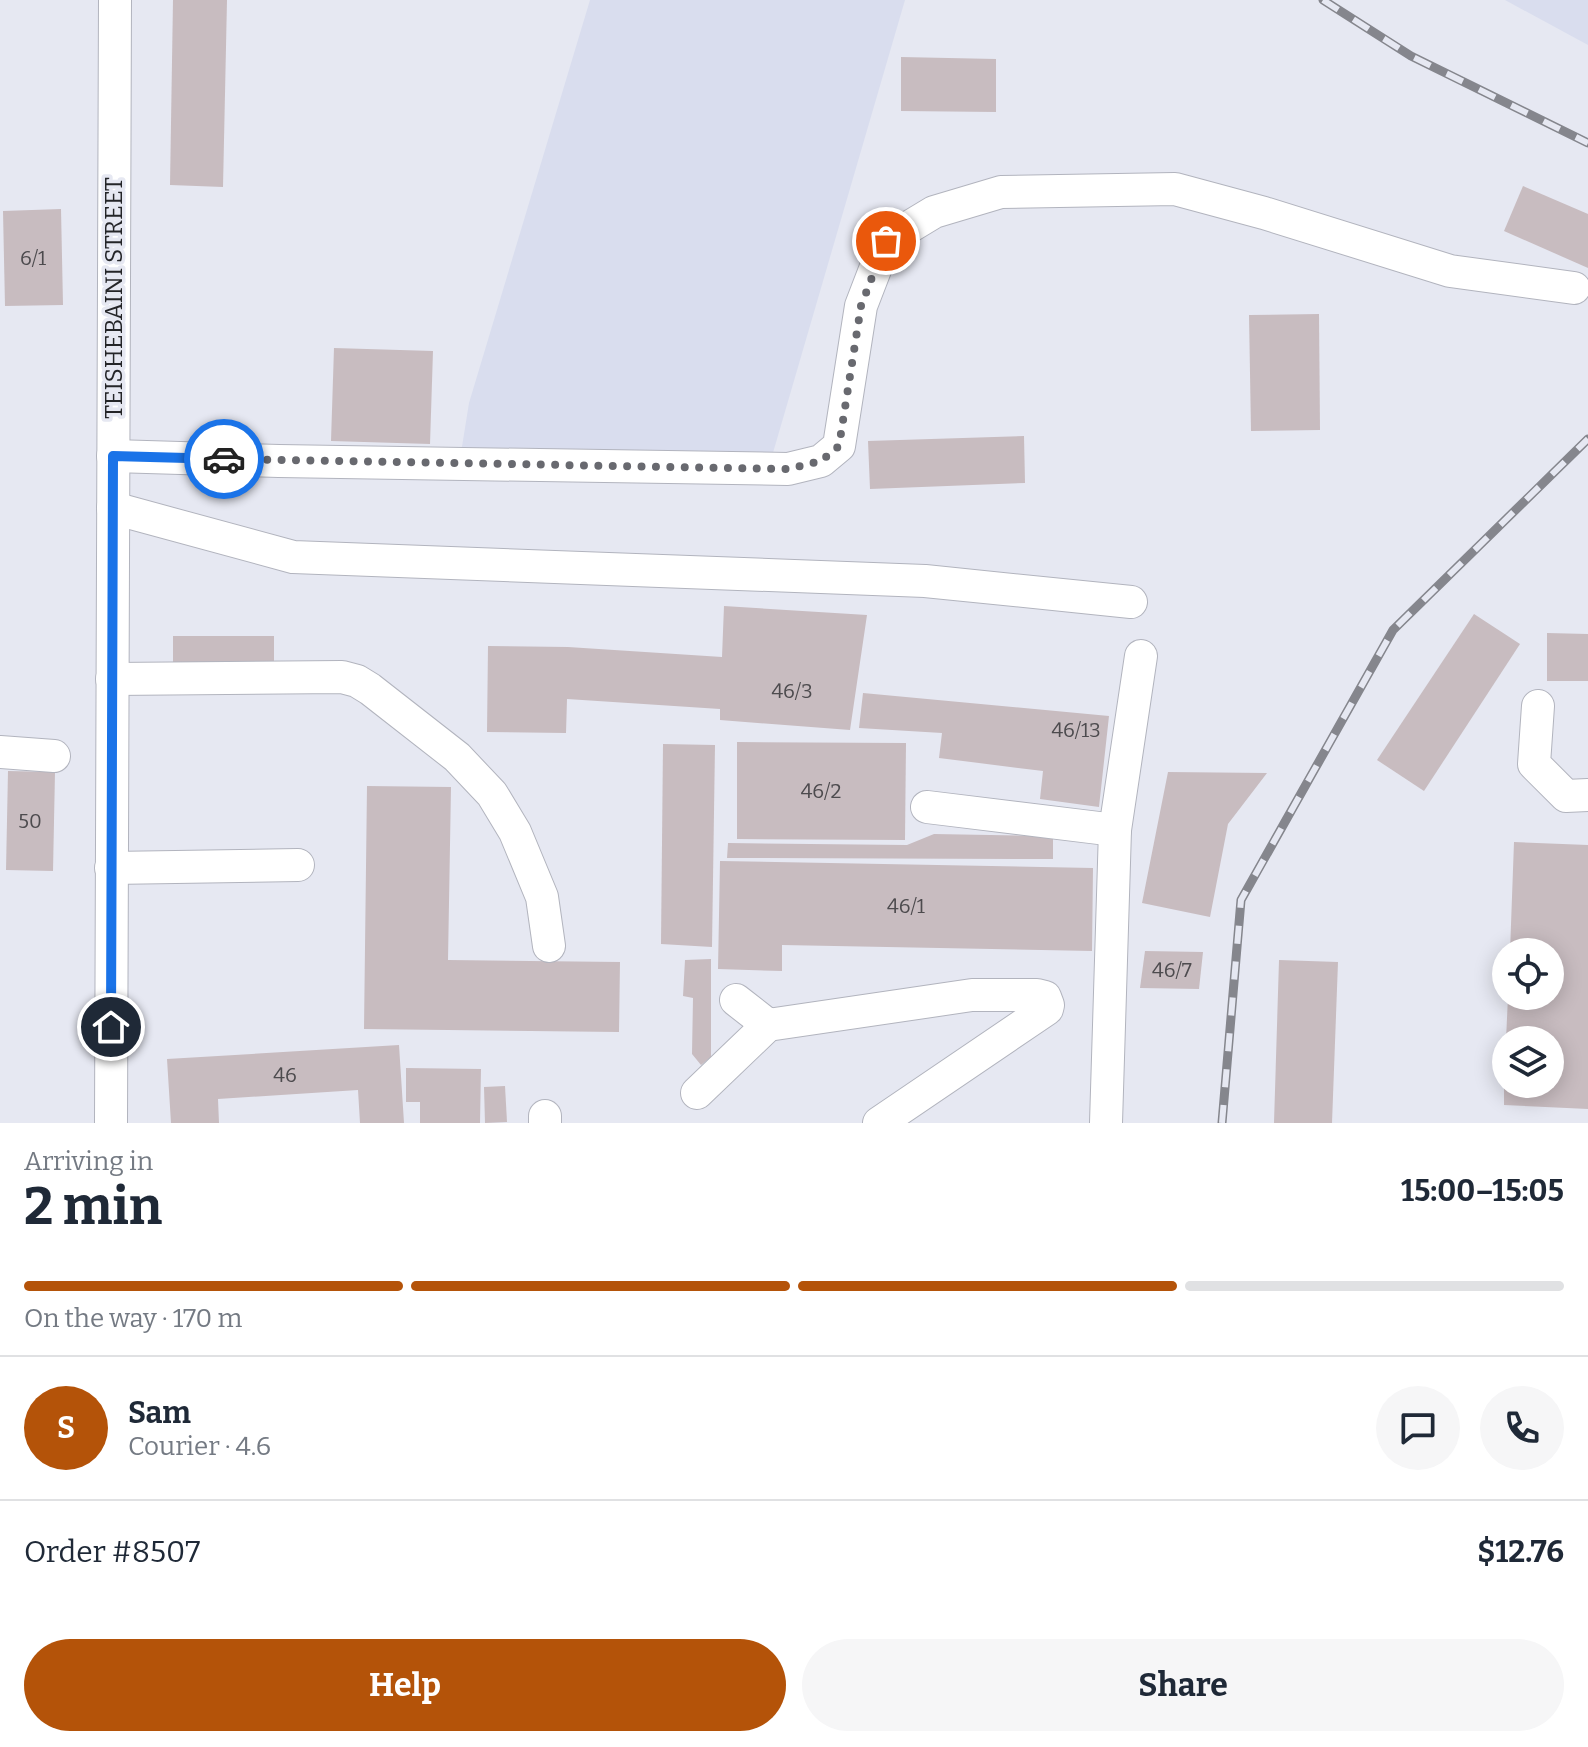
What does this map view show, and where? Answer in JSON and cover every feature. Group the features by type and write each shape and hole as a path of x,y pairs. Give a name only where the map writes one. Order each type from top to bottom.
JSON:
{"street":[{"name":"TEISHEBAINI STREET","path":"111,1123 115,0"},
{"path":"113,456 788,469 821,461 839,446 861,306 886,241 934,212 1001,192 1175,189 1264,213 1450,271 1574,288"},
{"path":"113,508 293,557 925,581 1131,602"},
{"path":"1106,1123 1115,830 1141,656"},
{"path":"112,679 342,677 357,681 457,757 492,794 515,832 542,897 549,946"},
{"path":"1538,706 1534,764 1566,796 1588,795"},
{"path":"0,752 54,756"},
{"path":"927,807 1115,830"},
{"path":"111,868 298,865"},
{"path":"697,1093 768,1025 972,995 1045,997 1047,1009 879,1123"},
{"path":"736,1000 768,1025"}],"shaded area":[{"path":"590,0 905,0 770,463 460,459 469,403"},
{"path":"1505,0 1588,0 1588,45"}],"building":[{"path":"173,0 227,0 223,187 170,185"},
{"path":"901,57 996,59 996,112 901,111"},
{"path":"1523,186 1588,214 1588,268 1504,231"},
{"path":"61,209 63,305 5,306 3,211"},
{"path":"1319,314 1320,430 1251,431 1249,315"},
{"path":"334,348 433,351 430,444 331,441"},
{"path":"1024,436 1025,483 870,489 868,441"},
{"path":"724,606 867,615 850,730 720,720 720,709 567,699 566,733 487,732 488,646 568,647 722,657"},
{"path":"1474,614 1520,644 1424,791 1377,760"},
{"path":"1547,633 1588,634 1588,681 1547,681"},
{"path":"173,636 274,636 274,664 173,664"},
{"path":"863,693 1109,716 1099,807 1040,799 1043,771 939,758 942,733 859,728"},
{"path":"737,742 906,743 905,840 737,839"},
{"path":"663,744 715,745 712,947 661,944"},
{"path":"8,771 55,772 53,871 6,870"},
{"path":"1168,772 1267,773 1228,824 1210,917 1142,903"},
{"path":"367,786 451,787 448,960 620,962 619,1032 364,1029"},
{"path":"934,834 1053,836 1053,859 727,858 728,843 907,845"},
{"path":"1514,842 1588,845 1588,1109 1504,1105 1504,1098 1564,1098 1564,1026 1507,1026 1507,1010 1564,1010 1564,938 1511,938"},
{"path":"720,861 1093,868 1092,951 782,945 782,971 718,969"},
{"path":"1145,951 1203,952 1199,989 1140,988"},
{"path":"711,959 711,1057 701,1065 692,1054 693,998 683,996 685,960"},
{"path":"1279,960 1338,962 1332,1123 1274,1123"},
{"path":"399,1045 404,1123 360,1123 358,1090 218,1099 219,1123 171,1123 167,1059"},
{"path":"406,1068 481,1069 480,1123 420,1123 420,1102 406,1102"},
{"path":"505,1086 507,1122 485,1123 484,1087"}],"railway":[{"path":"1323,0 1411,56 1588,143"},
{"path":"1222,1123 1241,900 1393,630 1588,439"}],"way so far":[{"path":"224,459 788,469 821,461 839,446 861,306 886,241"}],"route":[{"path":"111,1027 113,456 224,459"}]}
